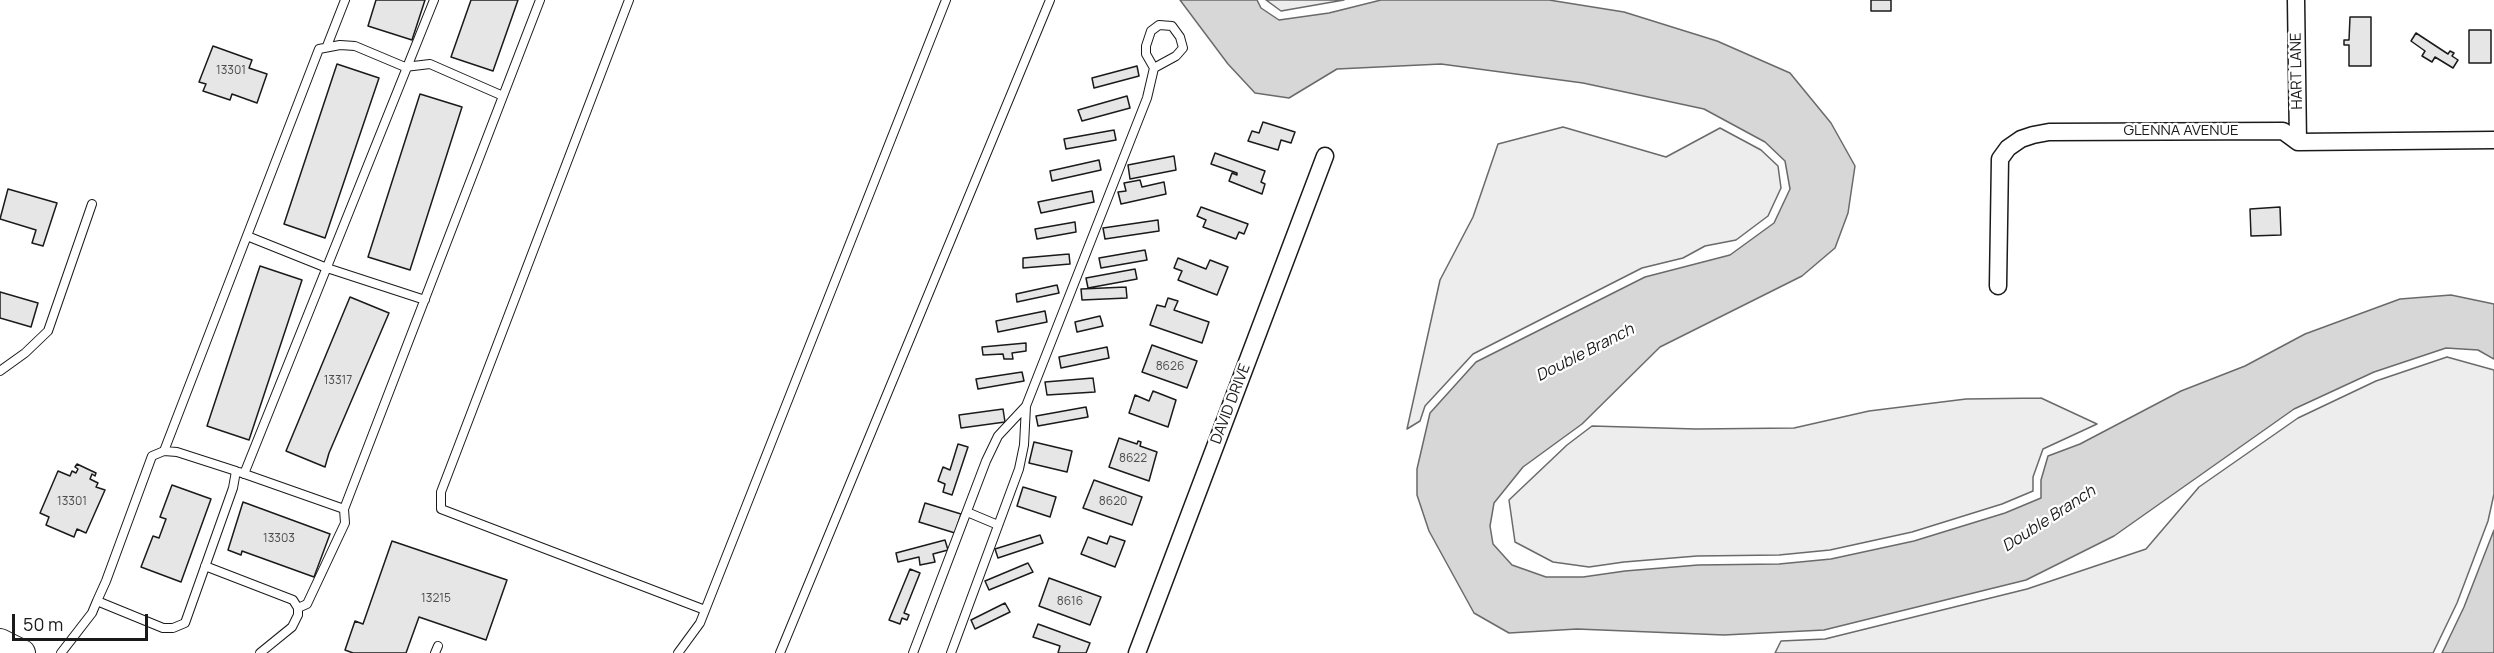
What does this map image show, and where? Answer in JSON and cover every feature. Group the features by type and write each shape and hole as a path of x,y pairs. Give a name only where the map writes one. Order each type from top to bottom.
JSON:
{"main road":[{"path":"0,642 21,653"}],"street":[{"name":"HART LANE","path":"2296,0 2298,142"},
{"name":"GLENNA AVENUE","path":"1998,285 2000,159 2008,148 2021,139 2049,132 2283,131 2298,142 2494,140"},
{"name":"DAVID DRIVE","path":"1137,653 1325,156"}],"lane":[{"path":"327,46 345,0"},
{"path":"97,601 163,628 173,628 185,623 233,488 327,268 405,67 434,0"},
{"path":"298,608 307,604 345,523 344,509 540,0"},
{"path":"629,0 441,492 441,509 705,610"},
{"path":"678,653 700,623 946,0"},
{"path":"780,653 1050,0"},
{"path":"951,653 1019,469 1024,445 1026,406 1142,109 1154,68 1176,56 1183,48 1180,37 1172,26 1159,25 1151,31 1146,54 1154,68"},
{"path":"164,451 319,49 327,46 355,46 405,67 429,64 503,96"},
{"path":"0,371 25,353 48,331 92,204"},
{"path":"247,236 327,268 425,300"},
{"path":"913,653 986,461 998,436 1026,406"},
{"path":"61,653 92,613 152,456 164,451 177,452 344,509"},
{"path":"967,512 998,525"},
{"path":"205,566 293,600 298,608 298,615 292,627 260,653"}],"shaded area":[{"path":"1266,0 1344,0 1281,11"},
{"path":"1563,127 1666,157 1720,128 1761,150 1778,166 1781,188 1768,216 1736,240 1705,246 1683,258 1642,268 1473,354 1425,406 1420,421 1407,429 1440,280 1473,217 1498,144"},
{"path":"2447,357 2494,370 2494,494 2488,521 2457,603 2433,653 1775,653 1781,641 1825,639 2027,589 2146,549 2199,487 2298,418 2376,381"},
{"path":"2041,398 2097,424 2043,449 2033,477 2033,491 2002,504 1912,532 1830,550 1779,555 1697,556 1589,567 1553,562 1515,542 1509,500 1567,445 1592,426 1696,429 1794,428 1869,411 1966,399"}],"water":[{"name":"Double Branch","path":"1180,0 1257,0 1261,8 1279,20 1329,13 1381,0 1549,0 1624,12 1717,41 1790,73 1831,123 1855,166 1848,213 1835,248 1802,276 1660,347 1582,424 1523,467 1494,503 1490,526 1493,544 1512,565 1546,577 1583,577 1698,565 1779,564 1831,559 1914,541 2005,513 2041,498 2041,480 2048,456 2080,444 2181,391 2245,366 2305,334 2400,299 2451,295 2494,304 2494,359 2478,350 2446,348 2374,372 2294,409 2114,536 2026,580 1824,630 1724,635 1577,629 1509,633 1474,613 1429,531 1417,495 1417,469 1430,413 1476,362 1645,277 1730,255 1774,223 1790,189 1785,161 1765,142 1704,109 1583,83 1441,64 1337,69 1289,98 1255,93 1228,64"},
{"path":"2494,530 2494,653 2442,653 2464,607"}],"building":[{"path":"376,0 425,0 412,40 368,26"},
{"path":"471,0 518,0 493,71 451,57"},
{"path":"1871,0 1891,0 1891,11 1871,11"},
{"path":"2350,17 2371,17 2371,66 2349,66 2349,45 2344,45 2344,40 2349,40"},
{"path":"2469,30 2491,30 2491,63 2469,63"},
{"path":"2416,33 2448,54 2450,51 2454,53 2452,56 2458,60 2453,68 2435,57 2432,62 2422,56 2425,51 2411,41"},
{"path":"213,46 252,60 249,68 267,74 257,103 232,94 230,100 203,91 206,84 199,82"},
{"path":"337,64 379,78 325,238 284,224"},
{"path":"1137,66 1139,76 1094,88 1092,78"},
{"path":"420,94 462,107 410,270 368,257"},
{"path":"1127,96 1130,108 1082,121 1078,110"},
{"path":"1263,122 1295,132 1291,143 1281,140 1278,150 1248,141 1252,131 1259,133"},
{"path":"1114,130 1116,140 1066,149 1064,139"},
{"path":"1215,153 1265,171 1261,182 1265,184 1262,194 1229,181 1232,173 1237,175 1237,173 1211,164"},
{"path":"1174,156 1176,170 1130,179 1128,165"},
{"path":"1099,160 1101,170 1052,181 1050,171"},
{"path":"1140,180 1142,187 1164,182 1166,194 1121,204 1118,192 1126,191 1124,183"},
{"path":"8,189 57,203 43,246 32,243 36,230 0,219"},
{"path":"1092,191 1094,202 1041,213 1038,202"},
{"path":"1201,207 1248,224 1244,234 1239,232 1236,239 1203,227 1206,220 1197,216"},
{"path":"2280,207 2281,235 2251,236 2250,209"},
{"path":"1158,220 1159,231 1105,239 1103,228"},
{"path":"1075,222 1076,232 1037,239 1035,229"},
{"path":"1145,250 1147,260 1101,268 1099,258"},
{"path":"1069,254 1070,264 1023,268 1023,258"},
{"path":"1178,258 1206,269 1210,260 1228,267 1217,295 1178,280 1182,271 1174,268"},
{"path":"260,266 302,280 249,440 207,426"},
{"path":"1135,269 1137,279 1088,288 1086,278"},
{"path":"1057,285 1059,293 1017,302 1016,294"},
{"path":"1126,287 1127,298 1082,300 1081,289"},
{"path":"0,292 38,303 31,327 0,318"},
{"path":"350,297 389,313 325,467 286,451"},
{"path":"1168,298 1178,301 1174,310 1209,322 1202,343 1150,325 1157,305 1165,307"},
{"path":"1045,311 1047,322 998,332 996,321"},
{"path":"1100,316 1103,326 1077,332 1075,322"},
{"path":"1026,343 1026,351 1012,353 1013,359 1004,359 1003,354 983,355 982,347"},
{"path":"1152,345 1197,361 1187,388 1142,372"},
{"path":"1107,347 1109,358 1061,368 1059,357"},
{"path":"1022,372 1024,381 978,389 976,379"},
{"path":"1093,378 1095,392 1047,395 1045,382"},
{"path":"1153,391 1176,400 1168,427 1129,413 1135,395 1149,401"},
{"path":"1086,407 1088,417 1038,426 1036,416"},
{"path":"1003,409 1005,422 961,428 959,415"},
{"path":"1119,438 1137,444 1138,441 1141,442 1140,446 1157,452 1149,481 1109,467"},
{"path":"1034,442 1072,451 1067,472 1029,463"},
{"path":"958,444 968,447 952,495 943,492 945,484 938,481 943,467 950,470"},
{"path":"77,464 96,473 95,476 92,474 90,479 98,483 96,487 105,490 86,533 77,529 74,537 46,525 49,517 40,513 58,471 70,476 72,471 76,473"},
{"path":"1094,480 1142,497 1132,525 1083,508"},
{"path":"172,485 211,499 181,582 141,567 153,536 159,538 166,519 160,517"},
{"path":"1023,487 1056,497 1050,517 1017,506"},
{"path":"243,502 330,534 314,577 242,551 241,555 228,550"},
{"path":"925,503 961,514 955,533 919,522"},
{"path":"1040,535 1043,543 998,558 995,549"},
{"path":"1110,536 1125,541 1115,567 1081,554 1088,537 1107,544"},
{"path":"945,540 948,550 933,554 935,562 920,565 919,557 898,562 896,553"},
{"path":"392,541 507,580 486,640 419,617 406,653 353,653 345,650 355,621 363,624"},
{"path":"1028,563 1033,572 989,590 985,581"},
{"path":"910,569 920,573 904,613 909,615 907,620 902,618 900,624 889,620"},
{"path":"1049,578 1101,597 1090,625 1039,606"},
{"path":"1005,603 1010,612 975,629 971,620"},
{"path":"1038,624 1090,643 1086,653 1058,653 1060,646 1033,637"}]}
